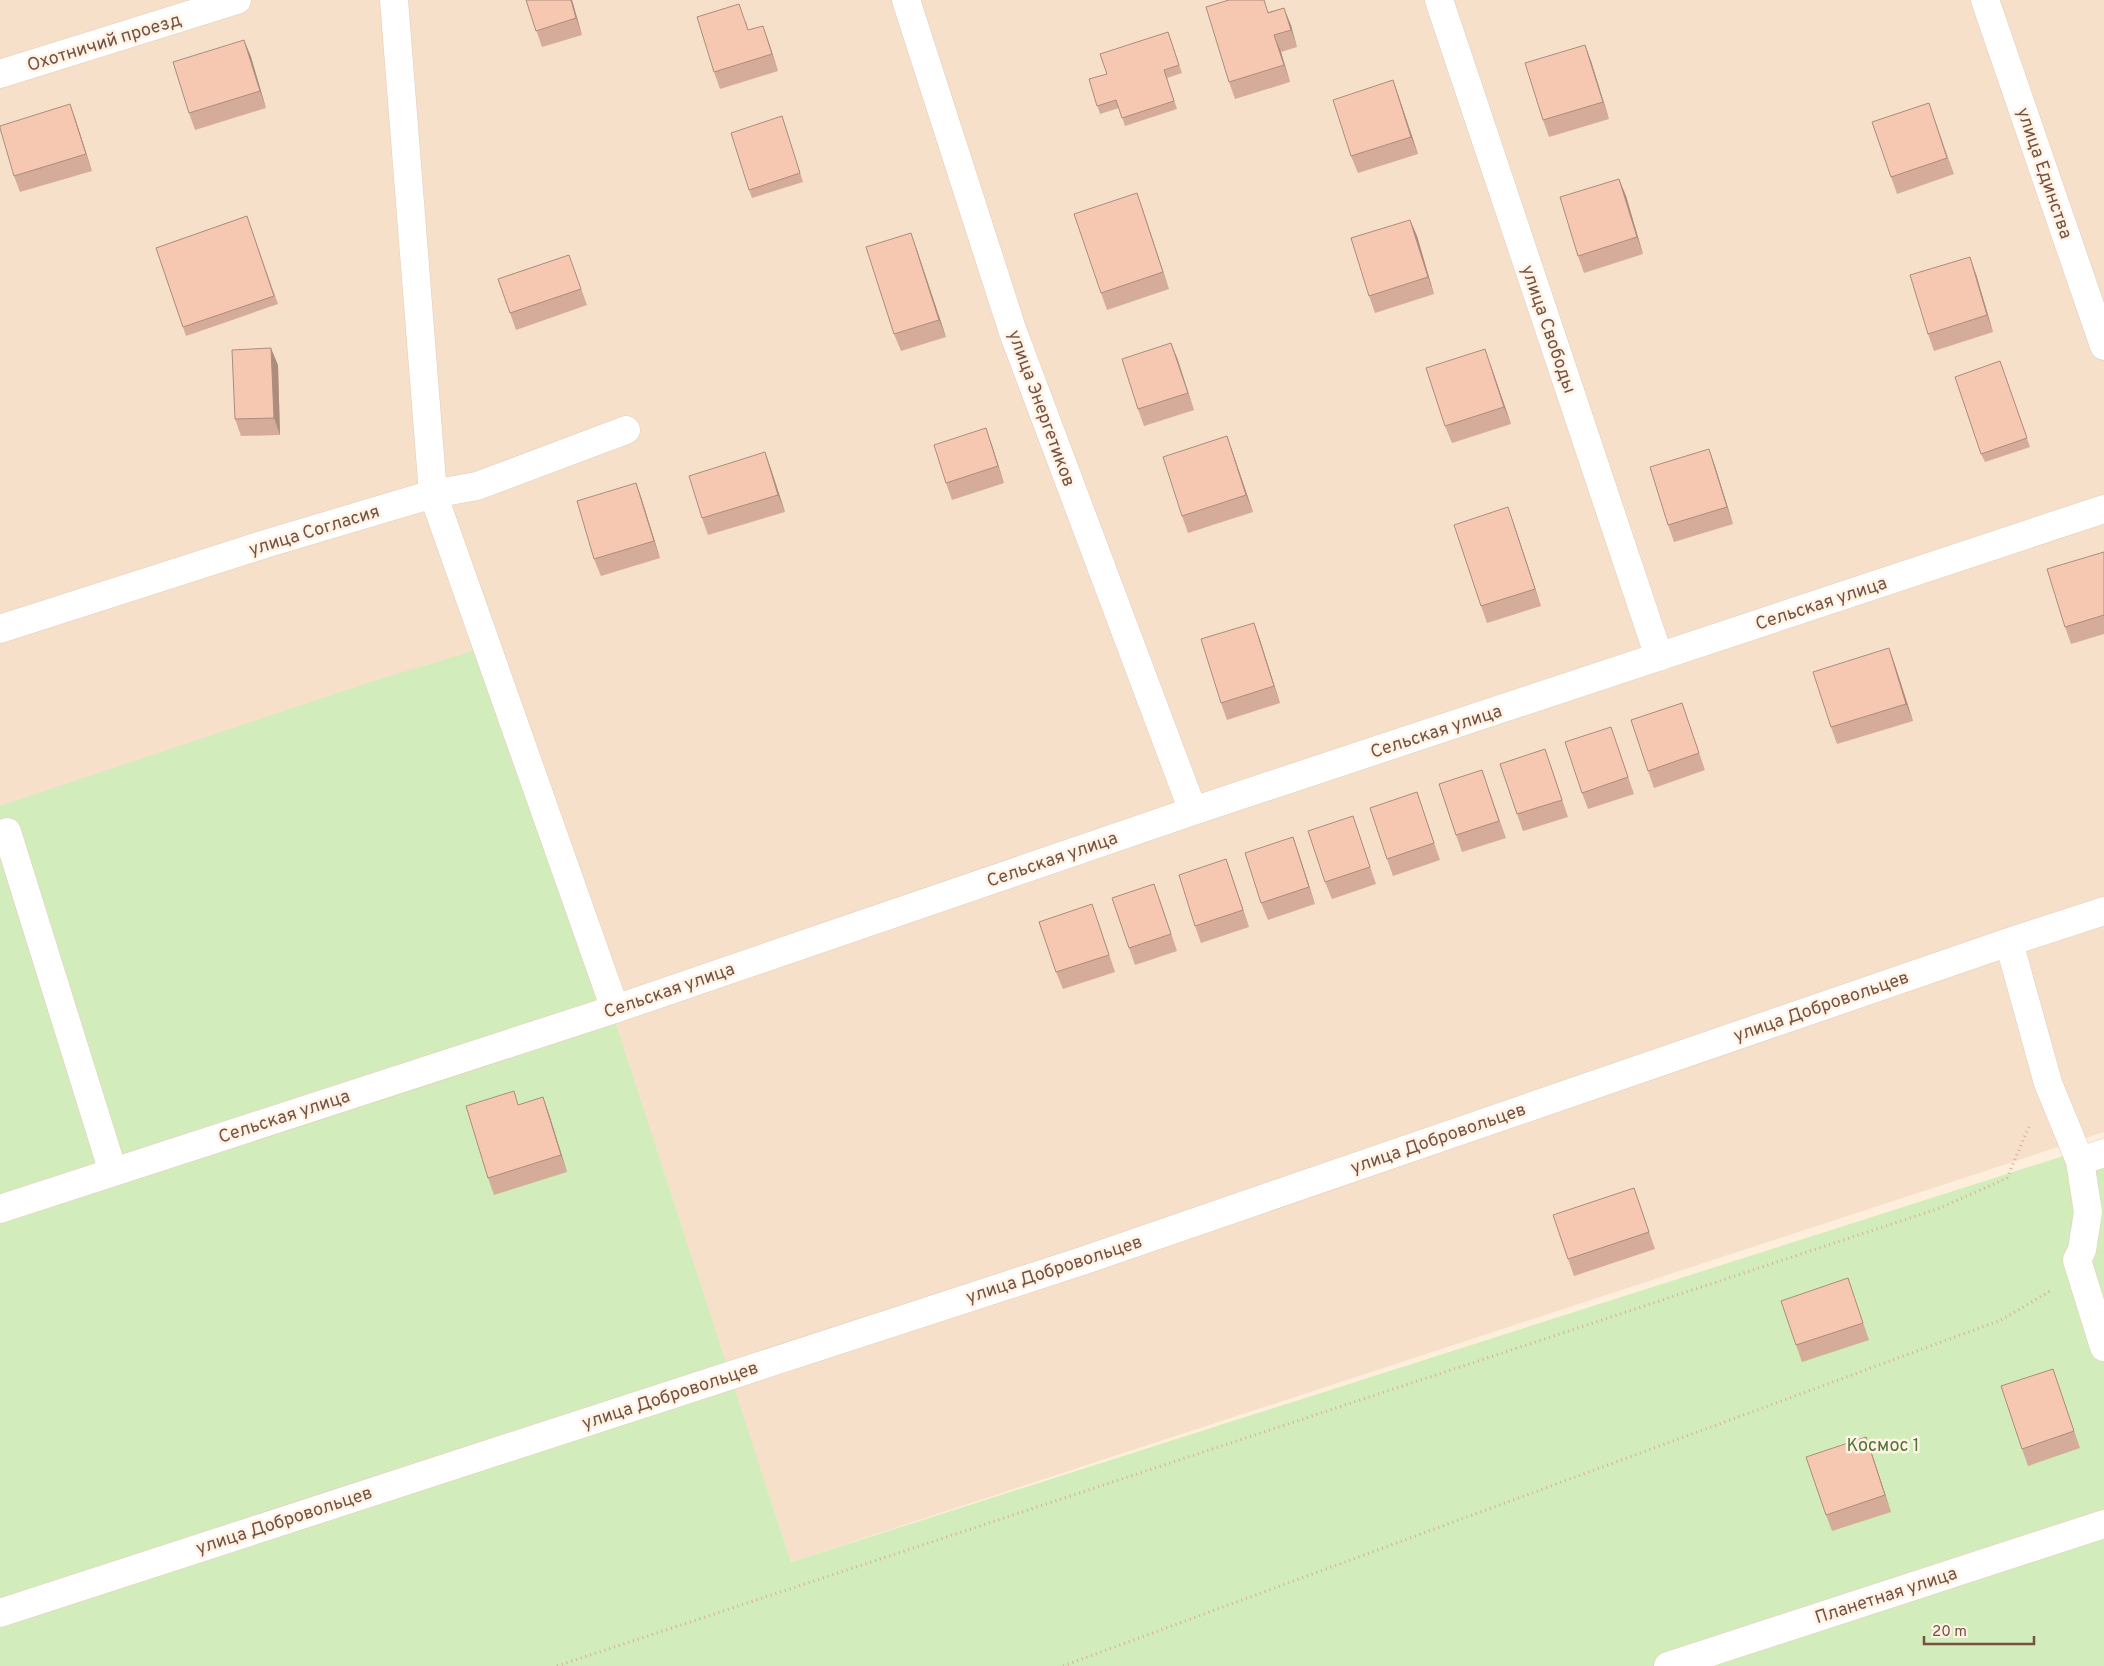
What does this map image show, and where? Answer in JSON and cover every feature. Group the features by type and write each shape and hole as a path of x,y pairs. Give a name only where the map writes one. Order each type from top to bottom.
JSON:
{"street":[{"name":"Охотничий проезд","path":"0,74 237,0"},
{"path":"394,0 433,494 616,1008"},
{"name":"улица Энергетиков","path":"906,0 1013,332 1193,811"},
{"name":"улица Свободы","path":"1439,0 1659,657"},
{"name":"улица Единства","path":"1985,0 2104,346"},
{"name":"улица Согласия","path":"0,629 265,544 433,494 477,486 626,430"},
{"name":"Сельская улица","path":"0,1208 616,1008 1193,811 2104,509"},
{"path":"6,832 113,1172"},
{"name":"улица Добровольцев","path":"0,1613 1082,1261 2104,911"},
{"path":"2009,942 2048,1083 2092,1157 2088,1212 2082,1250 2077,1260 2104,1347"},
{"name":"Планетная улица","path":"1668,1666 2104,1524"}],"path":[{"path":"557,1666 1940,1208 2007,1178 2048,1083"},
{"path":"1063,1666 2001,1320 2064,1283 2077,1260"}],"shaded area":[{"path":"0,0 2104,0 2104,1132 791,1562 493,645 0,807"}],"green space":[{"name":"Космос 1","path":"493,645 791,1562 2104,1143 2104,1666 0,1666 0,806 380,679"}],"building":[{"path":"526,0 571,0 576,18 536,31"},
{"path":"1229,0 1264,0 1268,13 1284,8 1291,30 1274,35 1284,65 1229,82 1206,7"},
{"path":"739,4 748,30 763,26 772,54 714,72 697,17"},
{"path":"1168,32 1179,65 1164,70 1174,101 1122,118 1116,100 1097,106 1089,79 1107,74 1100,54"},
{"path":"244,40 260,91 189,113 173,62"},
{"path":"1585,45 1603,102 1543,120 1525,63"},
{"path":"1393,80 1411,137 1351,156 1333,100"},
{"path":"1929,103 1947,158 1891,177 1872,122"},
{"path":"70,104 86,154 14,176 0,126"},
{"path":"782,116 800,173 749,190 731,133"},
{"path":"1619,179 1637,237 1578,256 1560,197"},
{"path":"1137,193 1163,272 1101,293 1074,214"},
{"path":"247,216 274,296 183,327 156,248"},
{"path":"1410,220 1428,277 1369,296 1351,238"},
{"path":"911,233 939,320 894,334 866,247"},
{"path":"569,255 581,289 510,313 498,279"},
{"path":"1970,257 1987,315 1928,334 1910,275"},
{"path":"1171,343 1188,393 1138,409 1122,359"},
{"path":"271,348 274,418 235,419 232,350"},
{"path":"1485,349 1504,407 1445,426 1426,368"},
{"path":"2000,361 2027,438 1981,454 1955,377"},
{"path":"986,428 998,466 946,483 934,445"},
{"path":"1227,436 1246,495 1182,516 1163,457"},
{"path":"1709,449 1727,507 1668,525 1650,467"},
{"path":"765,452 778,495 702,518 689,476"},
{"path":"636,483 654,541 594,559 577,501"},
{"path":"1508,507 1535,589 1481,606 1454,525"},
{"path":"2104,552 2104,615 2065,627 2047,569"},
{"path":"1254,623 1274,686 1221,703 1201,639"},
{"path":"1889,648 1906,704 1831,727 1813,672"},
{"path":"1682,703 1699,753 1648,771 1631,720"},
{"path":"1611,727 1628,777 1582,793 1565,742"},
{"path":"1545,749 1562,800 1517,814 1500,764"},
{"path":"1482,770 1499,821 1456,835 1439,784"},
{"path":"1417,792 1434,843 1387,859 1370,808"},
{"path":"1353,816 1370,867 1325,882 1308,831"},
{"path":"1293,837 1309,887 1261,903 1245,853"},
{"path":"1226,859 1243,910 1195,926 1179,875"},
{"path":"1154,884 1171,934 1129,948 1112,898"},
{"path":"1092,904 1109,955 1056,972 1039,922"},
{"path":"514,1091 518,1105 543,1097 561,1155 488,1178 466,1106"},
{"path":"1634,1188 1649,1232 1568,1259 1553,1215"},
{"path":"1848,1278 1863,1323 1796,1345 1781,1301"},
{"path":"2053,1369 2074,1431 2022,1449 2001,1386"},
{"path":"1866,1437 1885,1495 1826,1515 1806,1457"}]}
